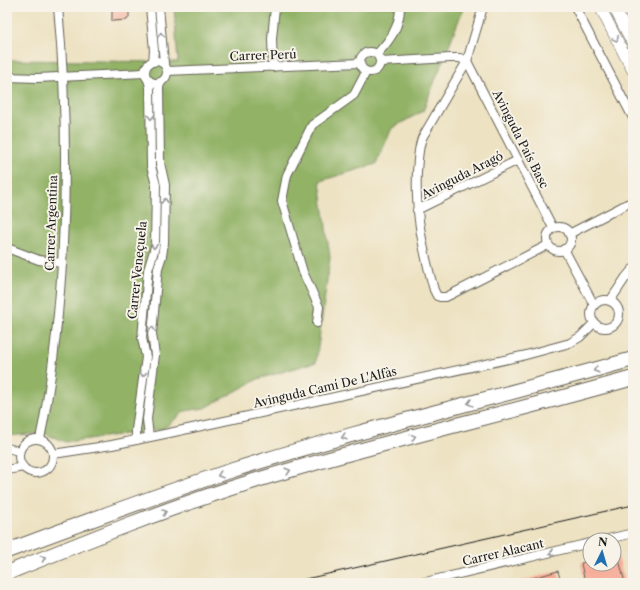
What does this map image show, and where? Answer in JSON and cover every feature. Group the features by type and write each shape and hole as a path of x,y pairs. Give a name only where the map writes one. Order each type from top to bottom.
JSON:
{"highway":[{"path":"7,551 233,470 340,438 633,359"},
{"path":"7,573 95,537 254,481 355,452 633,378"}],"main road":[{"path":"600,7 633,71"},
{"path":"614,7 633,44"}],"street":[{"name":"Carrer Argentina","path":"40,439 55,340 65,223 63,76 58,7"},
{"path":"150,7 154,50 153,62"},
{"path":"7,77 147,76 154,83 161,82 166,77 159,7"},
{"path":"272,66 274,7"},
{"path":"400,7 400,18 393,35 379,58 380,68 371,73 366,72 360,63 361,58 365,53 372,52 379,58 460,58 467,61"},
{"path":"483,7 467,61 420,143 417,177 417,210 423,248 436,296 440,298 453,294 548,244"},
{"path":"574,7 633,118"},
{"path":"147,76 147,66 153,62 157,61 165,67"},
{"name":"Avinguda País Basc","path":"467,61 553,228"},
{"name":"Carrer Perú","path":"165,67 360,63"},
{"path":"317,323 319,306 303,272 282,201 288,175 312,125 351,98 359,88 366,72"},
{"name":"Carrer Veneçuela","path":"136,440 146,357 142,338 148,270 155,246 156,184 151,166 150,87 147,76"},
{"name":"Carrer Veneçuela","path":"149,437 147,419 155,355 152,334 158,268 164,243 165,185 160,163 159,87 161,82"},
{"name":"Avinguda Aragó","path":"417,210 518,160"},
{"path":"569,234 633,201"},
{"path":"562,227 569,234 571,239 570,243 561,251 553,250 548,244 547,236 553,228 562,227"},
{"path":"7,248 39,260 62,263"},
{"path":"564,249 594,305"},
{"path":"610,301 633,269"},
{"path":"602,301 610,301 619,312 617,321 611,327 601,328 594,323 591,314 594,305 602,301"},
{"name":"Avinguda Camí De L'Alfàs","path":"53,454 76,452 284,409 552,349 570,343 580,337 594,323"},
{"path":"40,439 49,445 53,454 50,464 42,471 32,472 23,467 20,462 19,451 22,446 30,440 40,439"},
{"path":"7,448 19,451"},
{"path":"7,470 23,467"},
{"path":"622,536 633,533"},
{"name":"Carrer Alacant","path":"426,582 582,546"}],"green space":[{"path":"174,7 464,7 423,111 392,128 376,164 320,181 330,258 316,362 258,379 205,408 185,411 163,429 66,442 43,433 7,436 7,60 178,62"}],"building":[{"path":"129,9 129,18 127,18 127,20 112,21 112,10"},
{"path":"558,571 561,583 523,583 522,581"},
{"path":"622,571 625,583 585,583 583,572"}],"tram line":[{"path":"288,583 633,505"}]}
